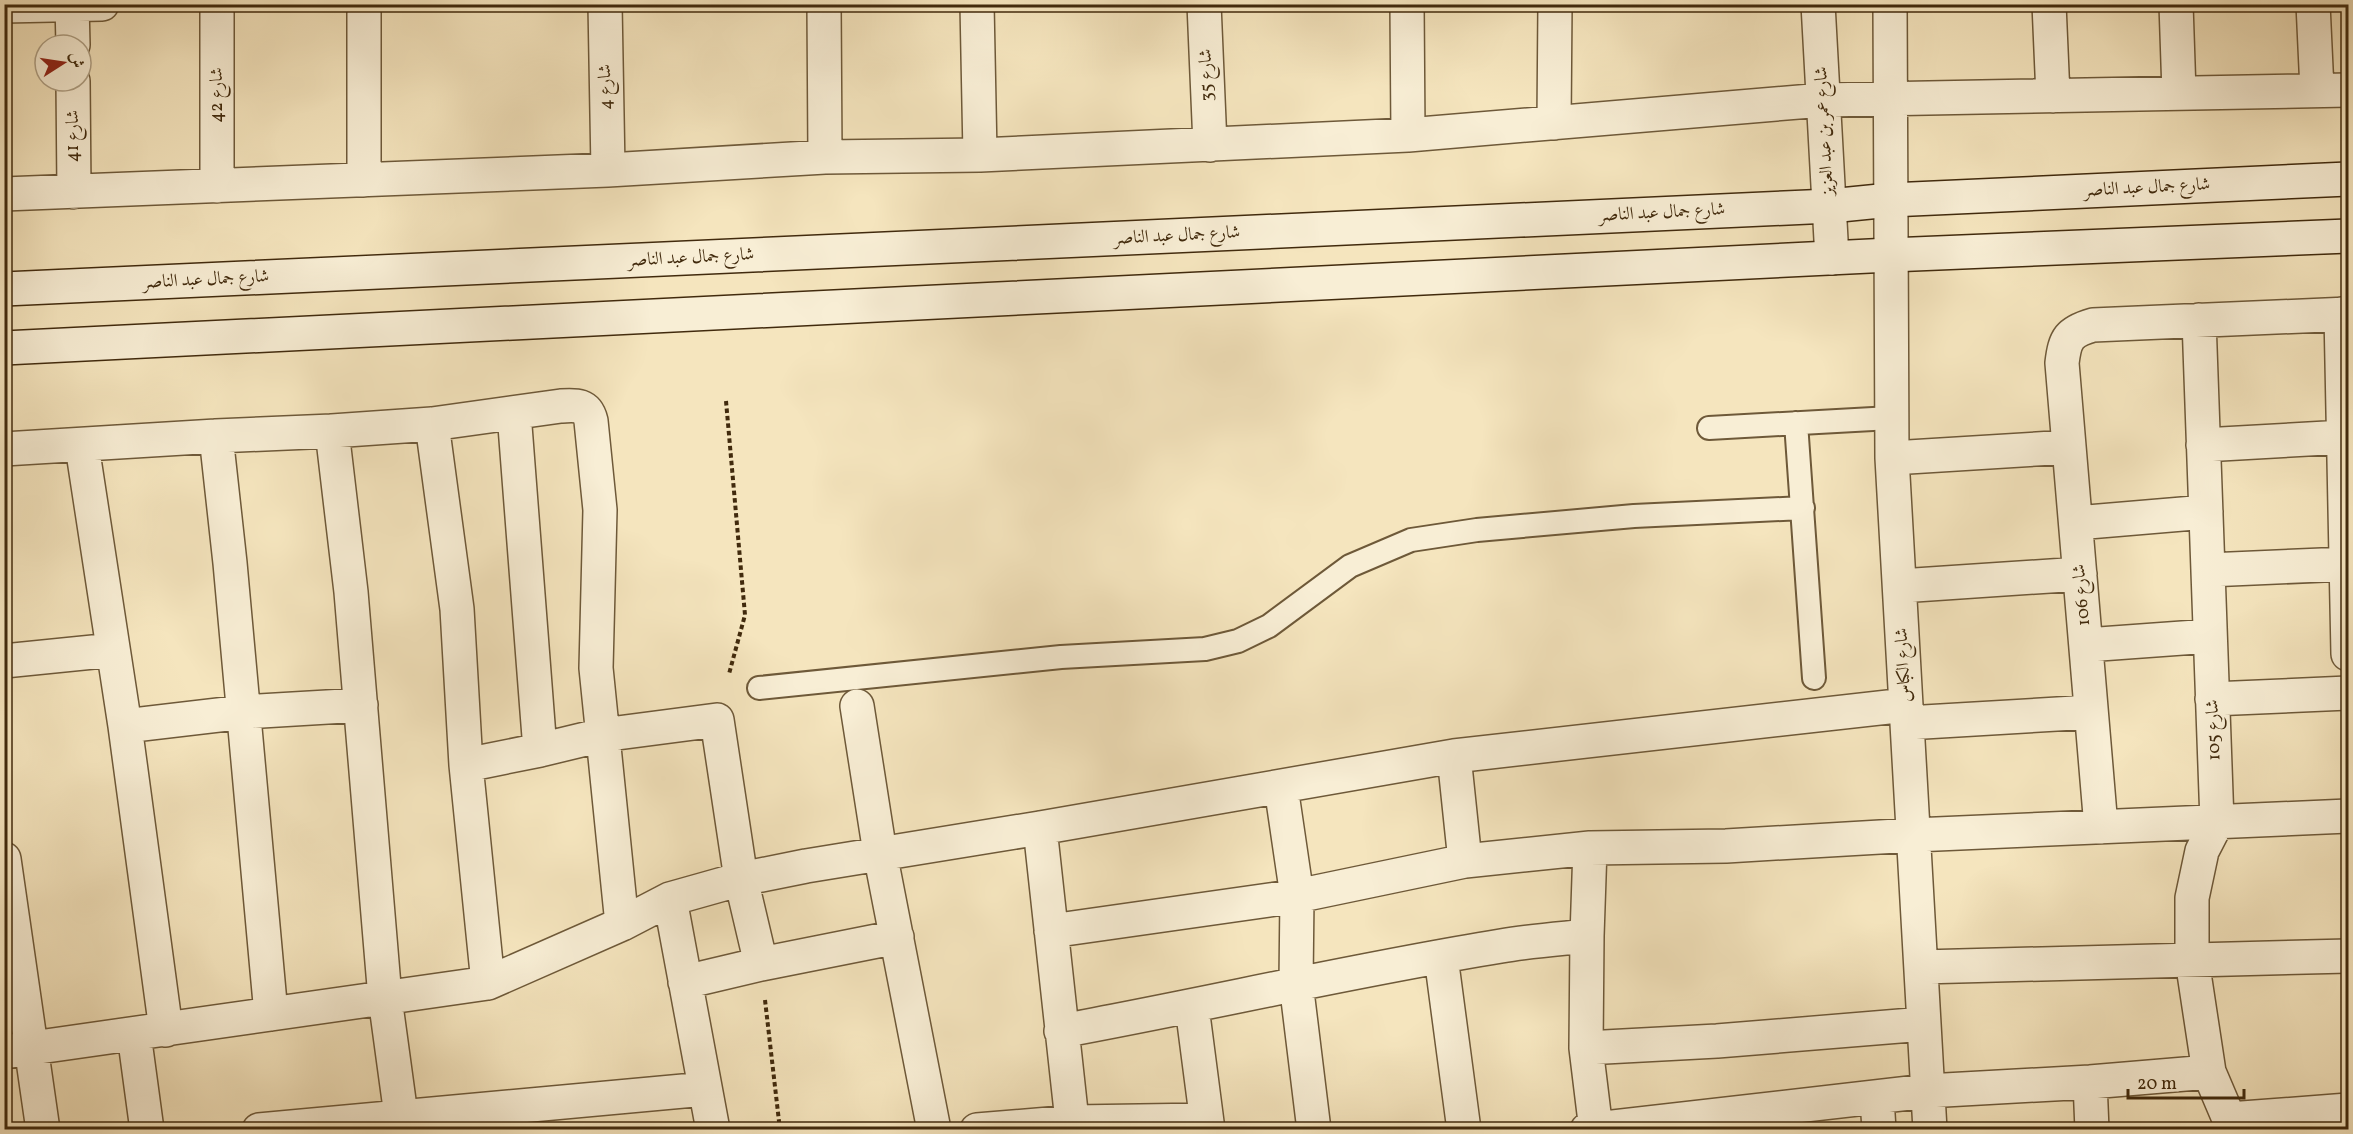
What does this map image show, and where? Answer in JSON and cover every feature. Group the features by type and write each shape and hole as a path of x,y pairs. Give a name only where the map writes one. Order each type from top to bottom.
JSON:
{"street":[{"path":"4,6 102,4"},
{"name":"شارع 42","path":"217,4 217,186"},
{"path":"364,4 364,180"},
{"name":"شارع 4","path":"605,4 608,170"},
{"path":"824,4 825,157"},
{"path":"977,4 980,155"},
{"name":"شارع 35","path":"1204,4 1210,145"},
{"path":"1407,4 1408,135"},
{"path":"1554,123 1555,4"},
{"name":"شارع عمر بن عبد العزيز","path":"1818,4 1832,258"},
{"path":"1890,4 1890,200"},
{"path":"2049,4 2053,96"},
{"path":"2176,4 2179,93"},
{"path":"4,194 608,170 825,157 980,155 1408,135 1823,100 2333,90 2313,4"},
{"path":"72,5 73,33"},
{"name":"شارع 41","path":"73,93 74,192"},
{"name":"شارع جمال عبد الناصر","path":"4,289 1830,206 1890,200 2349,179"},
{"name":"شارع الكباس","path":"1890,200 1892,458 1930,1130"},
{"path":"4,348 1890,255 2349,236"},
{"path":"2199,320 2345,314 2344,437 2347,489 2346,564 2349,654"},
{"name":"شارع 106","path":"2101,827 2062,363 2069,336 2077,329 2093,325 2199,320"},
{"name":"شارع 105","path":"2199,320 2217,822 2202,851 2192,898 2192,960 2209,1072 2230,1124"},
{"path":"4,449 332,431 432,424 579,405 585,409 589,414 600,510 596,668 622,924"},
{"path":"514,413 540,750"},
{"path":"432,424 457,609 466,765 488,983"},
{"path":"332,431 351,592 385,998 403,1123"},
{"path":"216,436 272,1014"},
{"path":"2203,445 2344,437"},
{"path":"82,446 126,726 166,1029"},
{"path":"1892,458 2069,447"},
{"path":"2076,523 2206,512"},
{"path":"2208,570 2346,564"},
{"path":"1900,586 2080,573"},
{"path":"2086,645 2210,636"},
{"path":"4,661 113,650"},
{"path":"2212,699 2349,693"},
{"path":"126,726 244,712 361,705"},
{"path":"857,706 880,853 934,1130"},
{"path":"18,1050 488,983 622,924 670,899 741,879 880,853 1040,828 1454,756 1907,714 2091,712"},
{"path":"466,765 602,735 717,720 741,879 761,964"},
{"path":"1454,756 1465,861"},
{"path":"1281,787 1297,896 1296,983 1314,1130"},
{"path":"1051,931 1297,896 1465,861 1590,848 1726,846 1914,835 2349,816"},
{"path":"1040,828 1073,1126"},
{"path":"1590,848 1586,1048 1593,1129 1720,1113 1878,1114 1927,1091 2090,1082 2209,1072"},
{"path":"4,859 18,1050 43,1130"},
{"path":"670,899 712,1130"},
{"path":"1061,1031 1192,1007 1296,983 1502,945 1587,936"},
{"path":"685,982 761,964 897,937"},
{"path":"1921,967 2349,956"},
{"path":"1440,957 1464,1130"},
{"path":"977,1130 1073,1126 1207,1125 1192,1007"},
{"path":"1586,1048 1717,1041 1924,1024"},
{"path":"134,1034 147,1130"},
{"path":"2090,1082 2092,1130"},
{"path":"263,1129 575,1115 705,1089"},
{"path":"2230,1124 2349,1110"}],"lane":[{"path":"1709,428 1892,418"},
{"path":"1796,423 1814,678"},
{"path":"759,688 1061,657 1205,649 1238,641 1269,626 1350,566 1411,540 1477,530 1623,517 1803,508"}],"path":[{"path":"717,720 745,615 726,401"},
{"path":"761,964 780,1130"}]}
